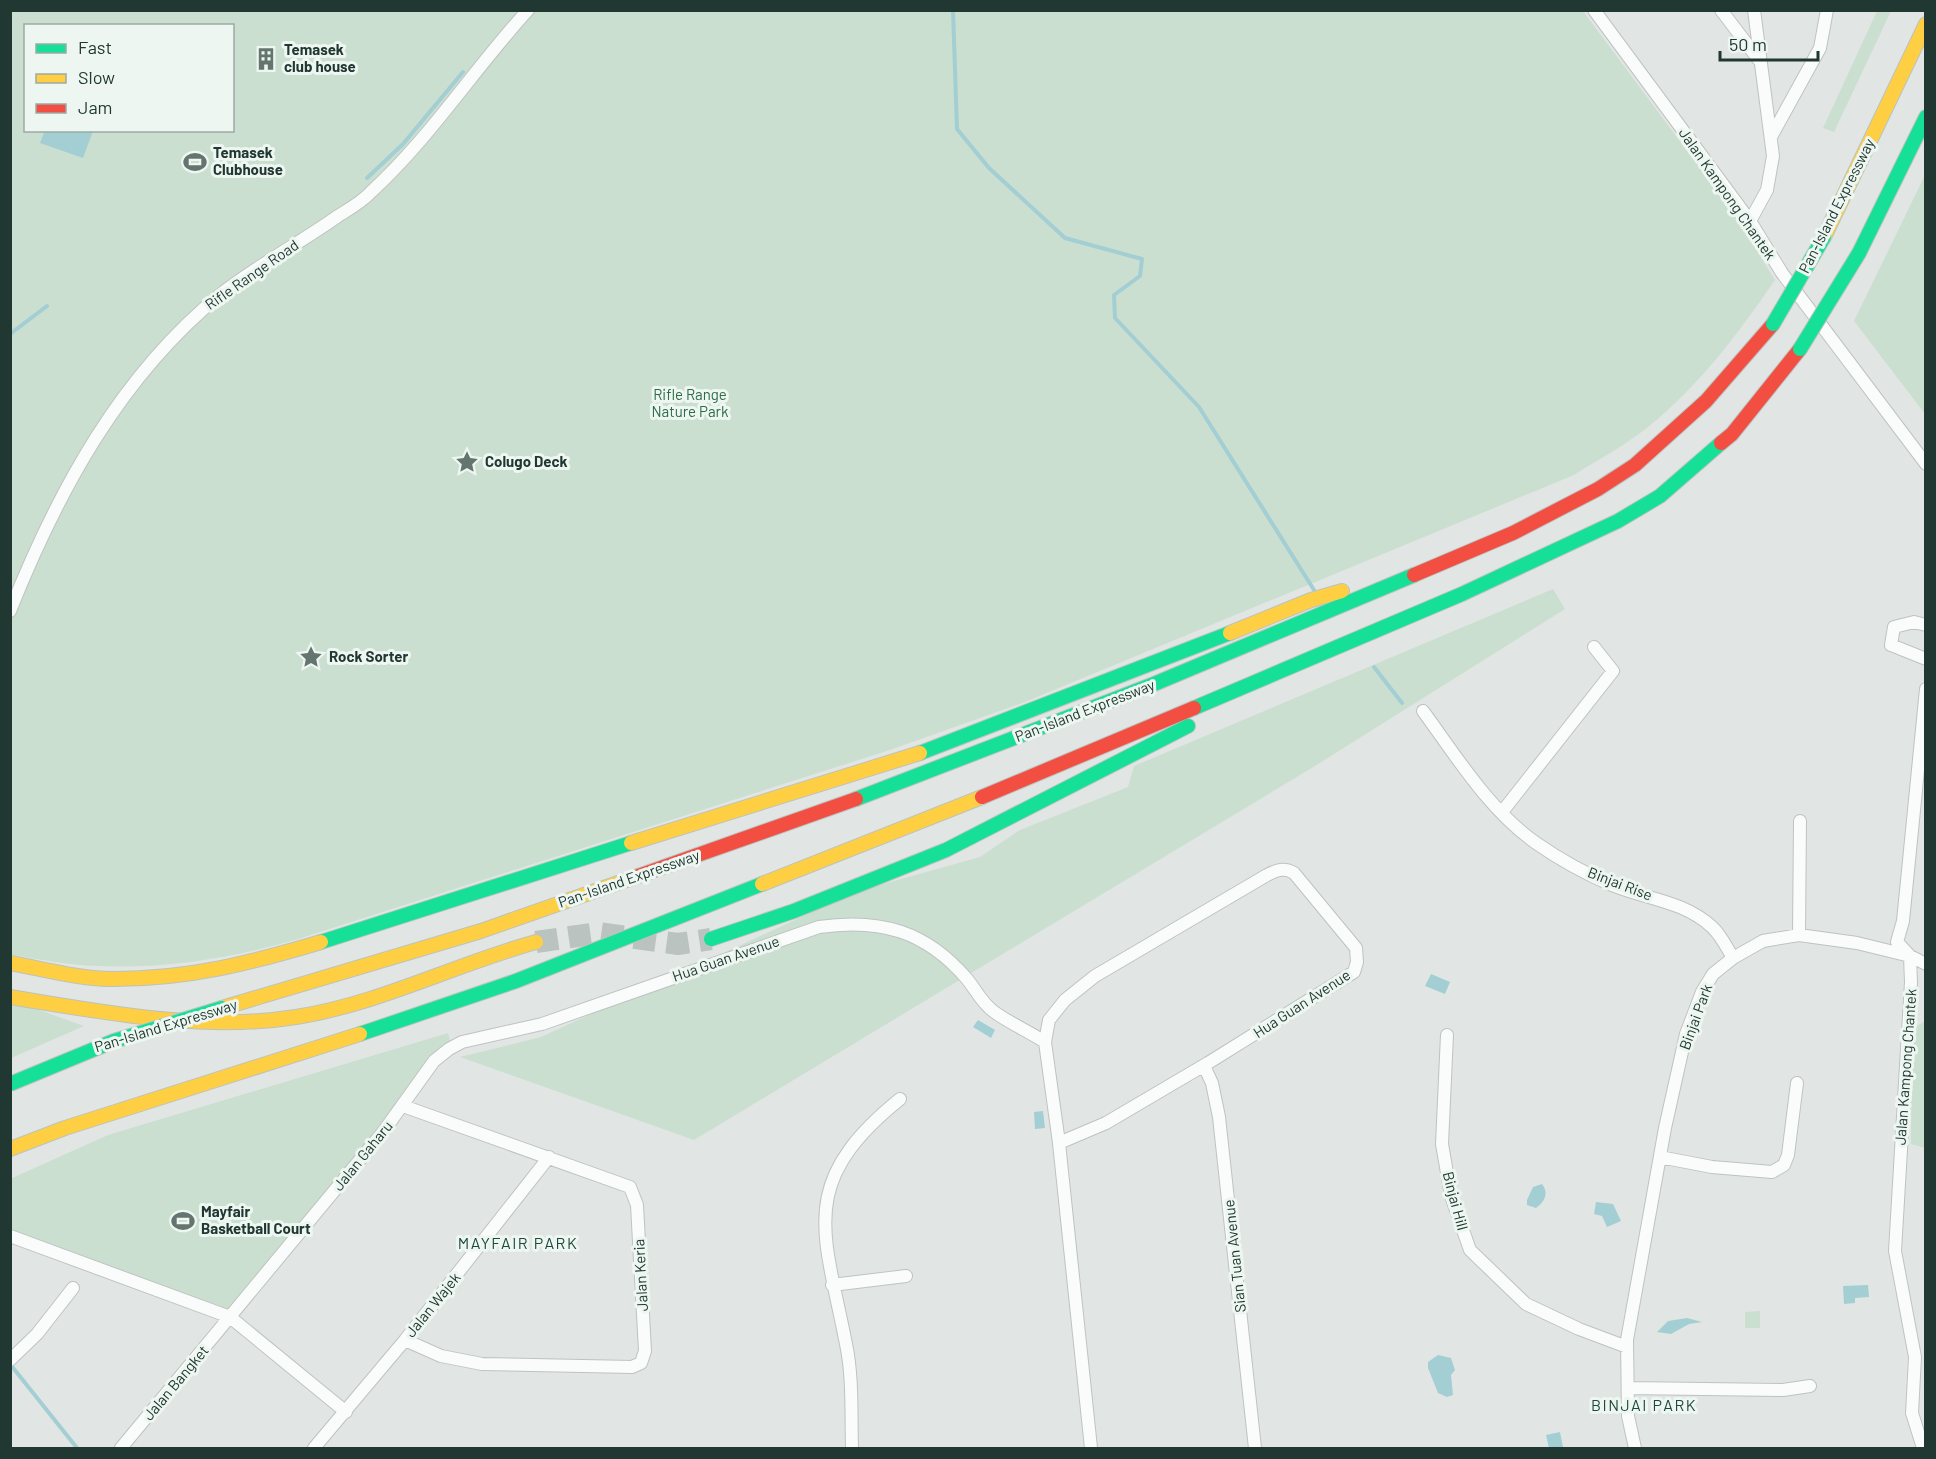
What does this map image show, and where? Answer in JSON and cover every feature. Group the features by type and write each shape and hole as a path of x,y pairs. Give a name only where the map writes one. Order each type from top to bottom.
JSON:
{"highway":[{"name":"Pan-Island Expressway","path":"10,1084 114,1041 481,931 886,789 1155,684 1441,561 1514,533 1598,489 1635,465 1706,401 1733,374 1773,324 1824,237 1926,24"},
{"path":"10,1149 65,1128 445,1007 516,981 1025,780 1461,594 1618,521 1660,496 1732,434 1800,349 1858,253 1926,117"},
{"path":"10,963 80,976 113,979 186,976 256,962 482,893 704,819 927,751 1164,660 1311,600 1441,561"},
{"path":"1342,661 1461,594"},
{"path":"711,939 794,911 946,849 1164,737 1206,719"},
{"path":"10,997 111,1012 205,1022 262,1021 336,1008 536,942"}],"street":[{"name":"Rifle Range Road","path":"10,611 88,448 138,378 176,333 223,293 369,194 397,167 528,10"},
{"name":"Jalan Kampong Chantek","path":"1594,10 1750,221 1782,273 1926,464"},
{"path":"1721,10 1760,61"},
{"path":"1750,221 1763,200 1770,180 1771,137 1754,10"},
{"path":"1771,137 1820,48 1827,10"},
{"path":"1926,625 1914,622 1894,627 1891,645 1926,659"},
{"path":"1502,812 1613,670 1594,647"},
{"name":"Jalan Kampong Chantek","path":"1923,1449 1912,1413 1915,1357 1894,1251 1911,982 1910,956 1897,942 1903,921 1926,688"},
{"name":"Binjai Rise","path":"1423,711 1502,812 1534,841 1563,860 1613,885 1678,906 1699,917 1714,928 1733,958"},
{"path":"1799,934 1800,821"},
{"name":"Hua Guan Avenue","path":"1059,1143 1095,1129 1204,1066 1346,979 1356,968 1356,948 1294,873 1287,869 1267,875 1083,984 1065,1000 1049,1020 1045,1041 1059,1143 1091,1449"},
{"name":"Hua Guan Avenue","path":"403,1106 434,1061 462,1042 542,1024 819,927 849,923 891,928 936,949 968,981 980,999 993,1011 1045,1041"},
{"name":"Binjai Park","path":"1635,1449 1628,1416 1628,1347 1660,1156 1686,1034 1698,1002 1713,974 1733,958 1763,941 1799,934 1857,943 1910,956 1926,964"},
{"name":"Binjai Hill","path":"1447,1035 1442,1144 1451,1196 1461,1231 1470,1250 1526,1304 1579,1329 1628,1347"},
{"name":"Sian Tuan Avenue","path":"1204,1066 1212,1083 1219,1117 1255,1449"},
{"path":"1660,1156 1712,1167 1772,1172 1779,1169 1788,1155 1797,1083"},
{"path":"852,1449 847,1346 832,1285 823,1221 827,1193 843,1160 876,1119 900,1099"},
{"name":"Jalan Keria","path":"403,1106 626,1184 634,1191 637,1205 645,1343 641,1363 623,1368 482,1364 441,1356 405,1340"},
{"name":"Jalan Gaharu","path":"230,1317 403,1106"},
{"name":"Jalan Wajek","path":"314,1449 405,1340 549,1157"},
{"path":"10,1236 230,1317 346,1412"},
{"path":"832,1285 906,1276"},
{"path":"14,1358 37,1334 73,1288"},
{"name":"Jalan Bangket","path":"121,1449 230,1317"},
{"path":"1628,1388 1783,1390 1810,1386"}],"green space":[{"name":"Rifle Range Nature Park","path":"10,11 1583,11 1734,214 1775,280 1747,320 1701,377 1667,411 1640,434 1574,475 1025,702 890,750 295,940 222,957 173,964 123,966 64,963 11,955"},
{"path":"1877,11 1891,11 1834,132 1823,128"},
{"path":"1925,175 1925,414 1854,321"},
{"path":"1553,589 1565,609 1315,766 694,1140 460,1057 541,1037 858,891 980,857 1020,830 1128,787 1134,766"},
{"path":"11,1006 31,1007 84,1026 11,1058"},
{"path":"1925,1021 1925,1148 1911,1144 1912,1029"},
{"path":"448,1033 450,1041 431,1055 409,1099 245,1300 226,1311 11,1234 10,1179 108,1135"},
{"path":"1760,1311 1760,1328 1745,1328 1745,1312"}],"water":[{"path":"44,132 93,132 83,158 40,143"},
{"path":"1431,974 1450,982 1445,994 1425,986"},
{"path":"978,1020 995,1030 991,1038 973,1027"},
{"path":"1043,1111 1045,1128 1035,1129 1034,1112"},
{"path":"1542,1184 1546,1194 1542,1203 1536,1208 1527,1205 1533,1187"},
{"path":"1596,1202 1613,1204 1621,1221 1607,1227 1602,1216 1594,1214"},
{"path":"1868,1285 1869,1297 1855,1298 1855,1303 1844,1304 1843,1286"},
{"path":"1687,1318 1702,1322 1689,1324 1671,1334 1657,1332 1668,1321"},
{"path":"1438,1355 1451,1358 1455,1370 1451,1375 1453,1395 1447,1397 1438,1393 1428,1368 1428,1362"},
{"path":"1560,1432 1563,1447 1549,1448 1546,1435"}],"waterway":[{"path":"953,10 957,129 989,168 1065,238 1142,259 1140,276 1114,295 1115,318 1199,407 1314,590"},
{"path":"367,178 403,144 463,72"},
{"path":"10,334 47,306"},
{"path":"1374,667 1402,703"},
{"path":"10,1364 77,1448"}],"tunnel":[{"path":"536,942 598,933 678,944 711,939"}],"traffic: fast":[{"path":"1859,253 1926,117"},
{"path":"1773,324 1824,237"},
{"path":"1800,349 1859,253"},
{"path":"1194,708 1462,594 1618,521 1660,496 1721,443"},
{"path":"856,799 1154,684 1414,575"},
{"path":"920,753 1230,633"},
{"path":"711,939 794,911 946,850 1188,726"},
{"path":"321,942 631,843"},
{"path":"360,1034 516,981 762,884"},
{"path":"10,1084 114,1041 222,1008"}],"traffic: slow":[{"path":"1824,237 1926,24"},
{"path":"1230,633 1311,600 1342,591"},
{"path":"631,843 920,753"},
{"path":"762,884 982,797"},
{"path":"222,1008 481,931 638,876"},
{"path":"10,963 88,977 142,978 219,968 270,957 321,942"},
{"path":"10,997 153,1018 224,1022 260,1021 296,1017 357,1003 536,942"},
{"path":"10,1149 65,1128 360,1034"}],"traffic: jam":[{"path":"1414,575 1513,533 1598,489 1635,465 1706,401 1773,324"},
{"path":"1721,443 1732,434 1800,349"},
{"path":"982,797 1194,708"},
{"path":"638,876 856,799"}],"place":[{"name":"Temasek club house","path":"266,59"},
{"name":"Temasek Clubhouse","path":"195,162"},
{"name":"Colugo Deck","path":"467,462"},
{"name":"Rock Sorter","path":"311,657"},
{"name":"Mayfair Basketball Court","path":"183,1221"}],"district":[{"name":"MAYFAIR PARK","path":"518,1243"},
{"name":"BINJAI PARK","path":"1644,1405"}]}
